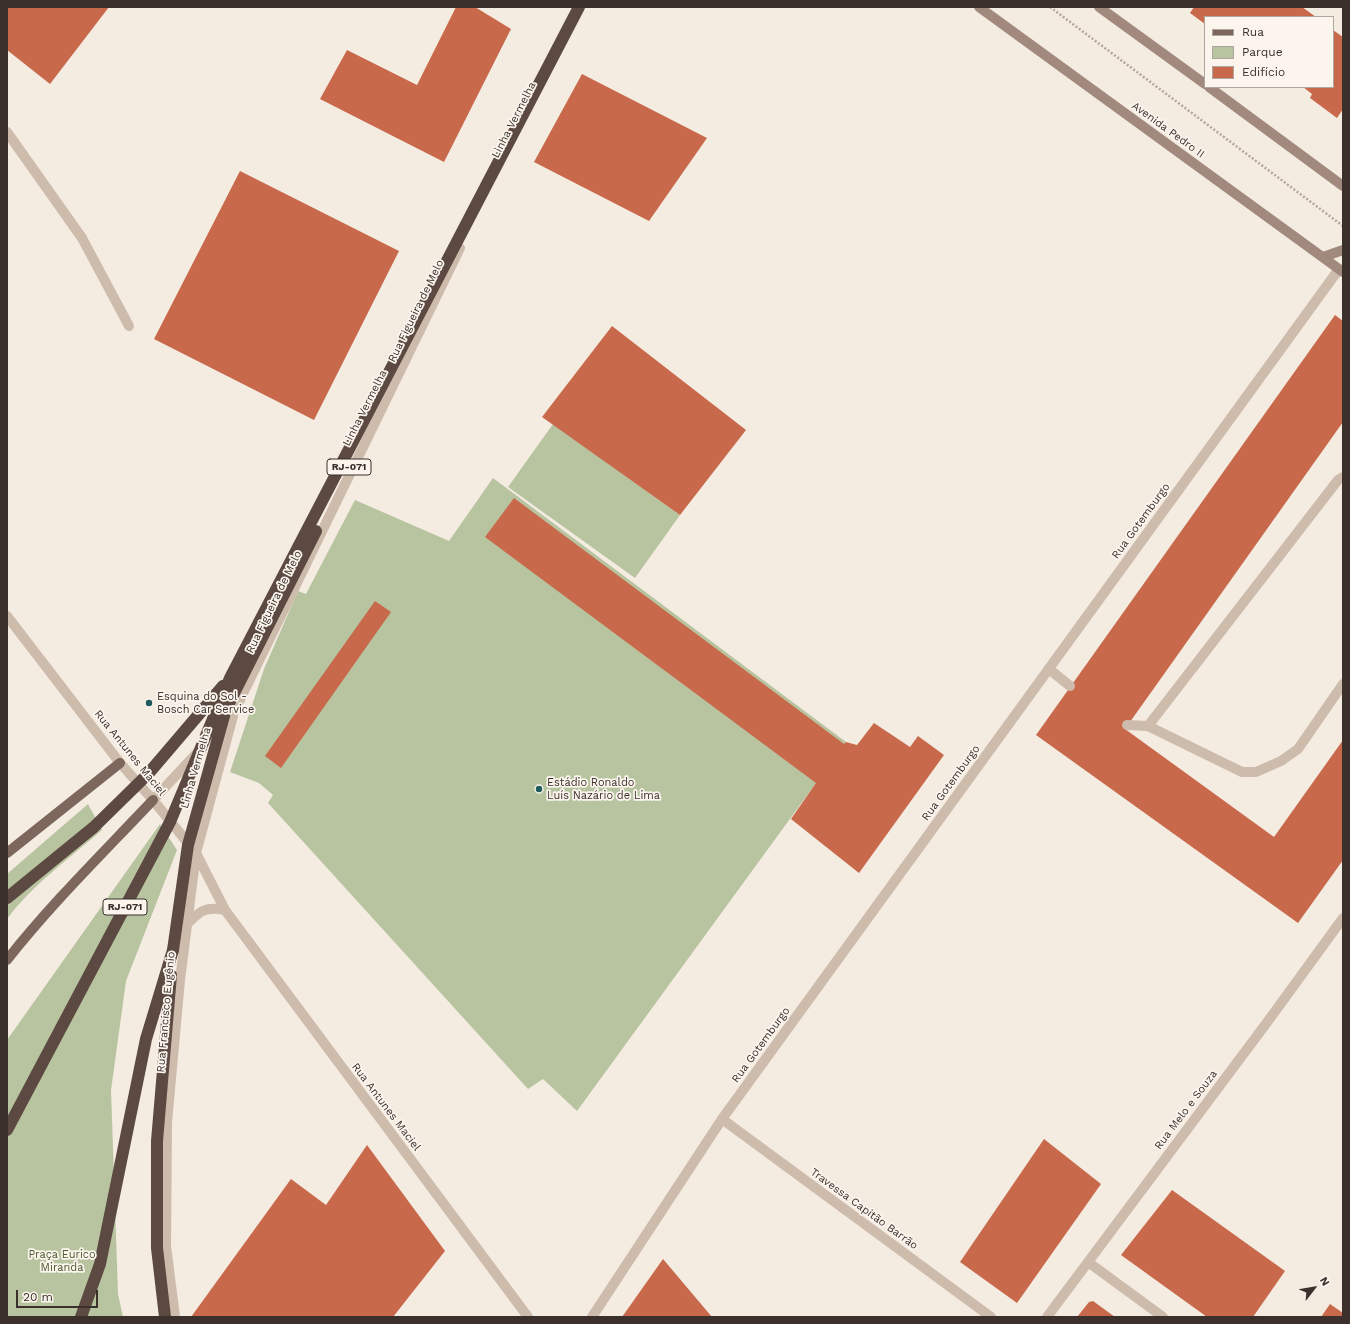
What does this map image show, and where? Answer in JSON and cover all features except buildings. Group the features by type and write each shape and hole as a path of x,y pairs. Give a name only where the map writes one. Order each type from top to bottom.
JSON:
{"highway":[{"name":"Linha Vermelha","path":"230,678 578,7"},
{"name":"Linha Vermelha","path":"173,950 188,845 226,709 309,543 587,7"},
{"path":"7,898 94,827 148,774 230,678"},
{"name":"RJ-071","path":"7,1130 170,822 230,678"},
{"path":"165,1317 157,1248 157,1141 173,950"},
{"name":"RJ-071","path":"81,1317 100,1264 146,1039 173,950"}],"main road":[{"path":"7,853 120,763"},
{"path":"7,960 44,916 153,800"}],"street":[{"name":"Rua Figueira de Melo","path":"153,800 233,714 578,7"},
{"name":"Avenida Pedro II","path":"979,7 1341,271"},
{"path":"1099,7 1204,83"},
{"path":"1210,88 1343,186"},
{"path":"7,132 82,238 129,326"},
{"path":"1323,257 1343,250"},
{"name":"Rua Gotemburgo","path":"592,1317 722,1119 1341,271"},
{"path":"1148,726 1298,530 1338,480 1343,477"},
{"name":"Rua Antunes Maciel","path":"7,616 120,763 153,800 196,853 225,910 528,1317"},
{"path":"1049,669 1070,686"},
{"path":"1128,725 1148,726 1242,772 1256,772 1281,761 1298,748 1343,684"},
{"name":"Rua Francisco Eugênio","path":"175,1317 166,1246 167,1122 186,925 196,853 233,714"},
{"path":"186,925 197,914 207,908 225,910"},
{"name":"Rua Melo e Souza","path":"1048,1317 1343,918"},
{"name":"Travessa Capitão Barrão","path":"722,1119 991,1317"},
{"path":"1088,1262 1163,1317"}],"path":[{"path":"1050,7 1343,226"}],"green space":[{"path":"553,424 680,515 635,578 508,487"},
{"name":"Estádio Ronaldo Luís Nazário de Lima","path":"493,478 846,742 577,1111 543,1079 528,1089 268,803 273,795 259,783 230,772 264,669 298,591 306,594 355,500 449,541"},
{"path":"88,804 102,830 28,894 7,919 7,874"},
{"name":"Praça Eurico Miranda","path":"160,824 177,850 126,981 111,1090 118,1294 123,1317 7,1317 7,1040"}],"place":[{"name":"Esquina do Sol - Bosch Car Service","path":"149,703"},
{"name":"Estádio Ronaldo Luís Nazário de Lima","path":"539,789"}]}
